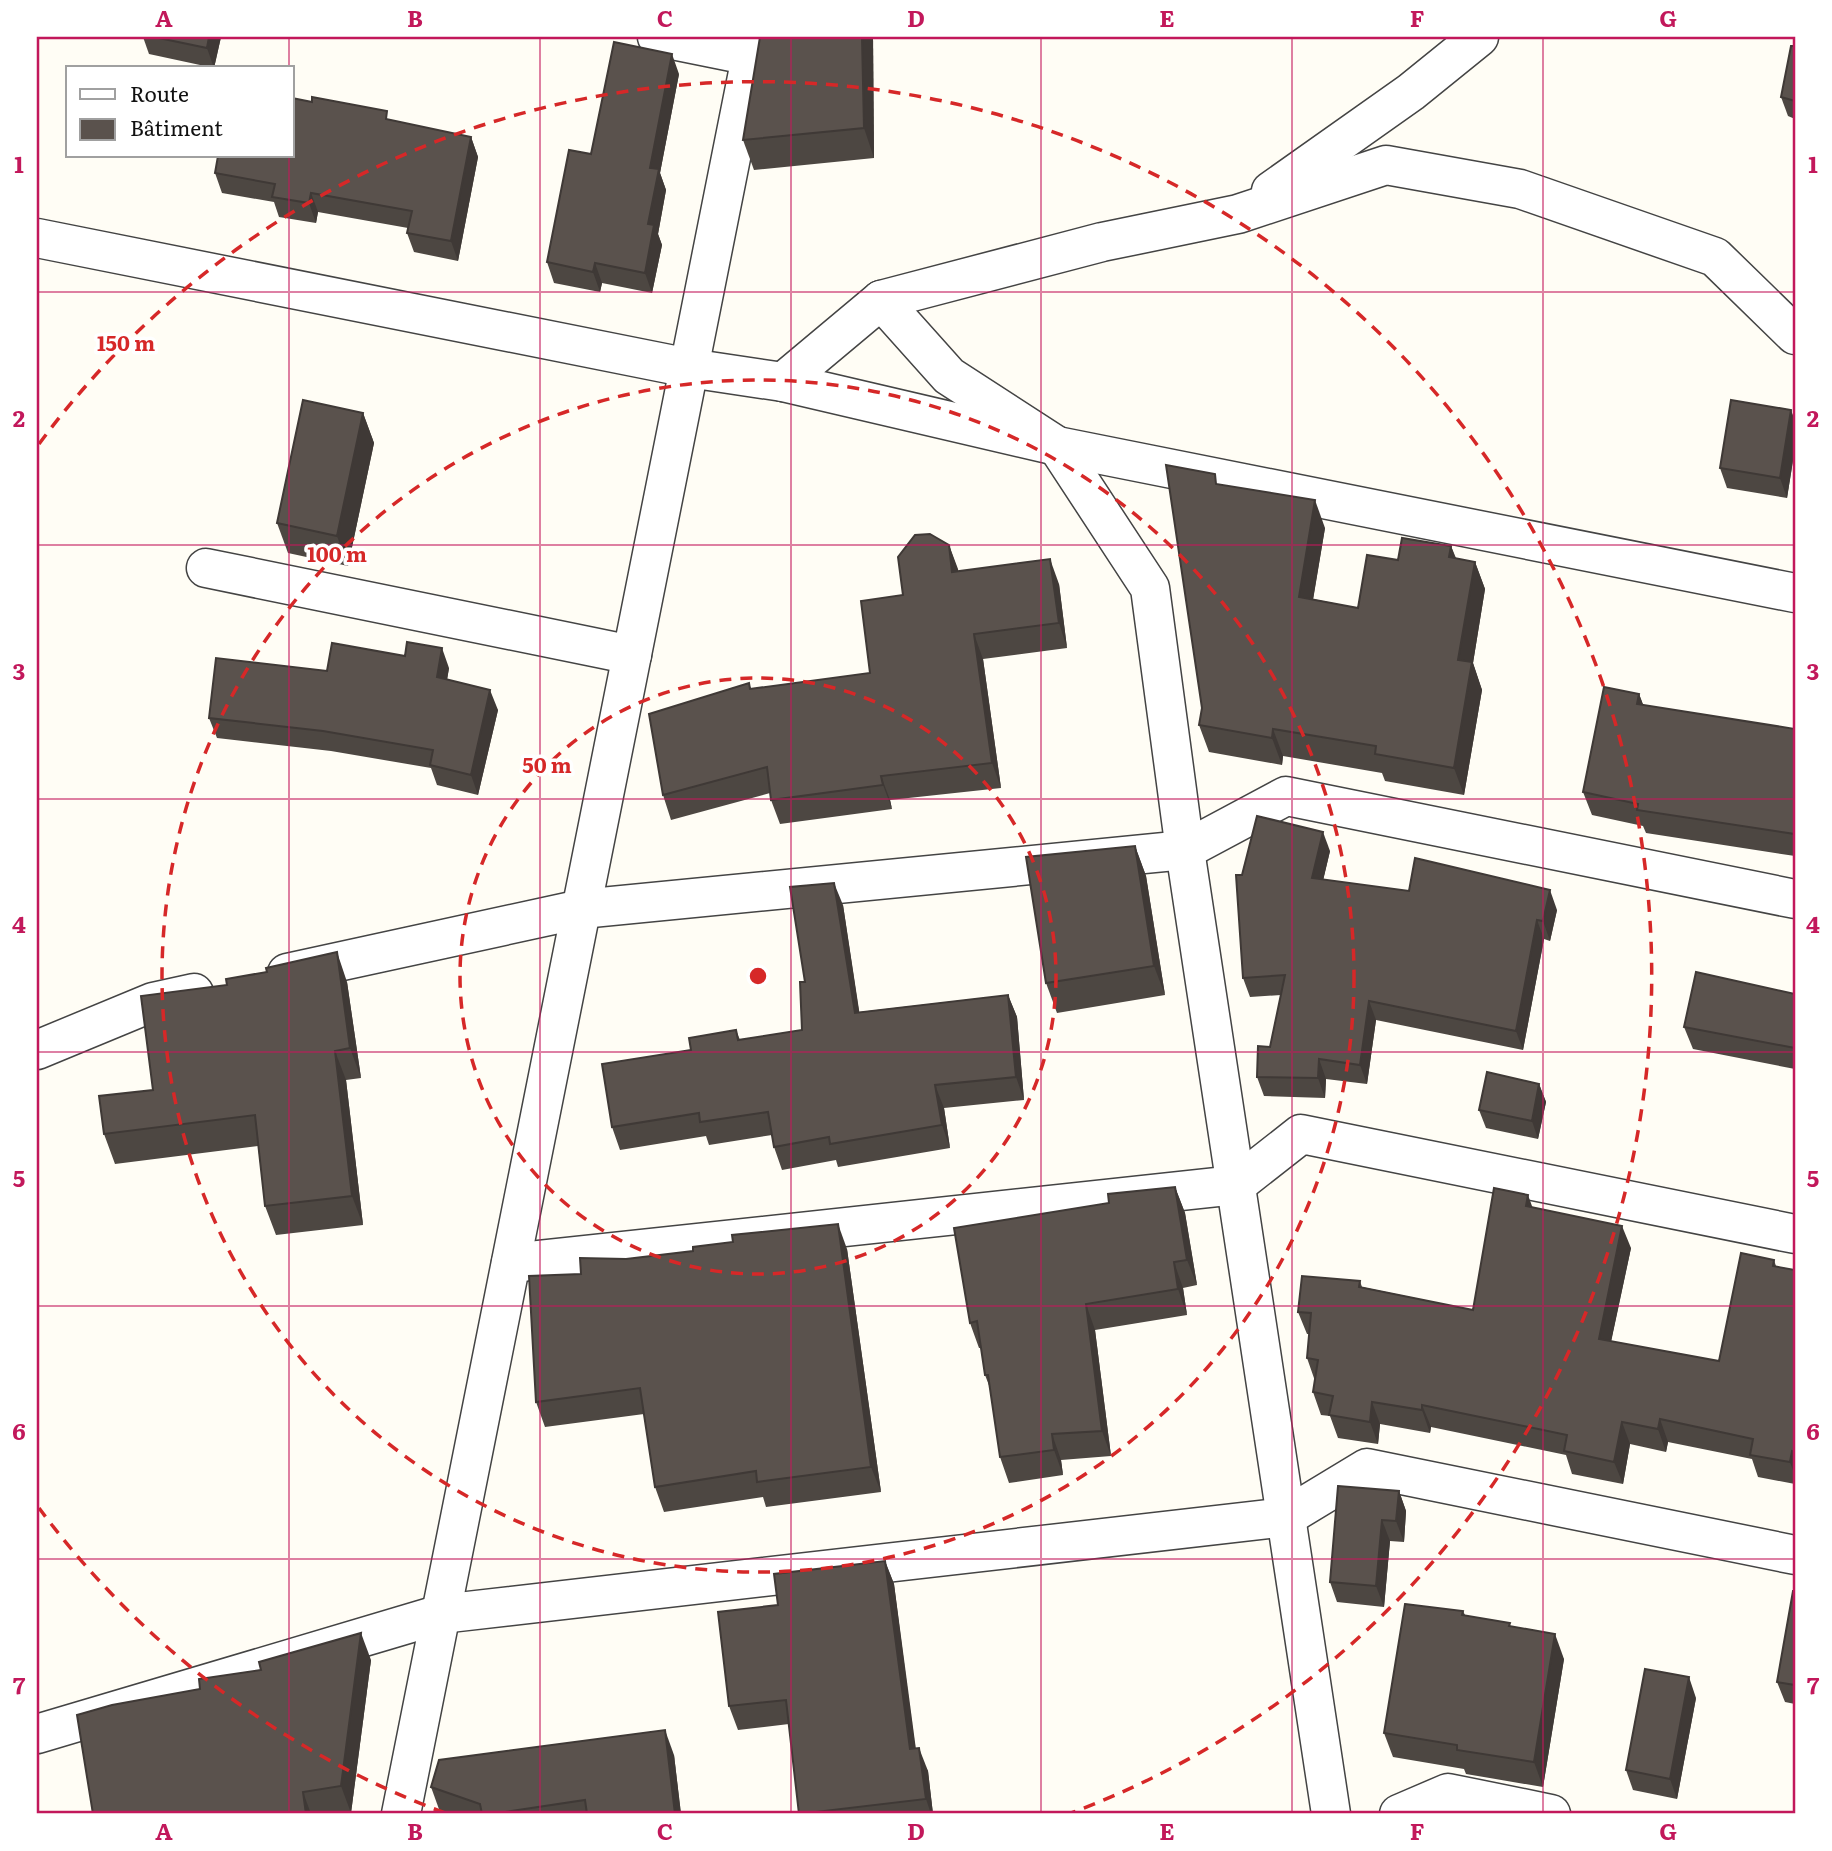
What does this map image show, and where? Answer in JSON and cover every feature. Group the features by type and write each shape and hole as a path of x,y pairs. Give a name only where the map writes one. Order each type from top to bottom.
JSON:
{"street":[{"path":"401,1814 753,46 657,37"},
{"path":"1238,214 1412,92 1479,37"},
{"path":"783,382 881,300 1102,242 1238,214 1385,165 1520,189 1715,257 1795,335"},
{"path":"37,238 689,368 783,382 1057,446 1795,593"},
{"path":"881,300 949,376 1057,446 1150,587 1185,850 1331,1814"},
{"path":"206,568 632,655"},
{"path":"37,1050 153,1002 581,909 1185,850 1286,796 1795,899"},
{"path":"511,1262 1236,1185 1301,1134 1795,1234"},
{"path":"37,1734 441,1614 1286,1517 1367,1468 1795,1555"},
{"path":"1399,1814 1448,1793 1551,1814"}],"building":[{"path":"154,37 209,37 207,48"},
{"path":"760,37 862,37 864,128 743,140"},
{"path":"614,42 672,54 650,168 659,169 648,224 654,225 645,273 595,263 593,272 547,262 569,150 591,154"},
{"path":"1791,46 1795,46 1795,101 1781,97"},
{"path":"312,97 387,111 386,119 471,137 451,241 407,233 412,211 311,193 309,203 272,197 275,184 215,173 218,158 294,158 294,98 312,102"},
{"path":"303,400 363,413 337,536 277,523"},
{"path":"1731,400 1791,410 1780,478 1720,468"},
{"path":"1166,465 1215,474 1216,484 1315,500 1299,597 1358,608 1367,555 1398,560 1402,538 1451,546 1449,557 1475,562 1458,660 1472,662 1454,768 1375,754 1376,746 1273,729 1272,738 1199,725 1202,708"},
{"path":"930,534 949,545 952,572 1050,559 1059,623 974,634 992,763 881,776 883,785 771,800 767,767 663,795 649,714 749,683 750,689 870,673 861,601 903,595 898,557 915,535"},
{"path":"407,642 442,648 437,677 490,690 471,775 430,765 433,750 323,731 209,718 216,658 327,671 332,643 405,656"},
{"path":"1604,687 1639,694 1637,704 1795,729 1795,834 1637,810 1638,804 1583,792"},
{"path":"1257,816 1323,832 1312,878 1409,891 1415,858 1550,890 1543,921 1537,920 1516,1031 1369,1001 1360,1065 1319,1059 1318,1078 1257,1077 1258,1046 1270,1047 1285,975 1243,978 1236,875 1242,875"},
{"path":"1135,846 1154,966 1046,983 1026,857"},
{"path":"834,883 855,1013 1008,995 1016,1077 935,1085 942,1125 830,1144 829,1137 774,1147 768,1112 700,1122 699,1113 612,1127 602,1064 691,1050 689,1038 736,1030 738,1040 802,1030 800,982 805,982 790,887"},
{"path":"337,952 350,1048 335,1051 352,1196 265,1206 255,1115 104,1134 99,1096 153,1090 141,996 227,985 226,979 267,972 266,968"},
{"path":"1696,972 1795,994 1795,1048 1684,1027"},
{"path":"1487,1072 1539,1084 1532,1121 1479,1110"},
{"path":"1175,1187 1187,1260 1174,1262 1178,1289 1086,1304 1102,1431 1052,1434 1054,1450 1000,1457 988,1375 985,1375 977,1321 970,1323 954,1228 1109,1203 1108,1194"},
{"path":"1494,1188 1528,1195 1526,1206 1622,1226 1599,1339 1719,1361 1741,1253 1774,1260 1773,1266 1795,1270 1795,1452 1792,1451 1790,1462 1750,1455 1753,1439 1660,1419 1658,1429 1622,1422 1614,1462 1564,1451 1567,1435 1422,1405 1422,1410 1372,1402 1370,1422 1329,1415 1333,1396 1313,1392 1318,1360 1307,1358 1311,1313 1298,1312 1302,1276 1360,1281 1359,1287 1473,1310"},
{"path":"838,1224 871,1467 757,1482 756,1471 655,1487 640,1388 536,1402 529,1276 581,1274 580,1258 626,1259 693,1251 693,1247 733,1242 732,1235"},
{"path":"1338,1486 1399,1491 1396,1521 1382,1520 1376,1586 1330,1582"},
{"path":"885,1561 910,1749 919,1748 926,1799 799,1814 786,1700 729,1706 718,1612 778,1605 774,1574"},
{"path":"1795,1591 1795,1685 1777,1682"},
{"path":"1405,1604 1463,1611 1462,1615 1555,1634 1534,1762 1457,1750 1457,1745 1384,1733"},
{"path":"361,1633 341,1786 303,1792 306,1814 93,1814 77,1715 112,1705 200,1689 199,1679 261,1670 259,1662"},
{"path":"1645,1669 1689,1677 1670,1779 1626,1770"},
{"path":"665,1730 675,1814 587,1814 585,1800 482,1814 480,1804 431,1787 439,1760"}]}
